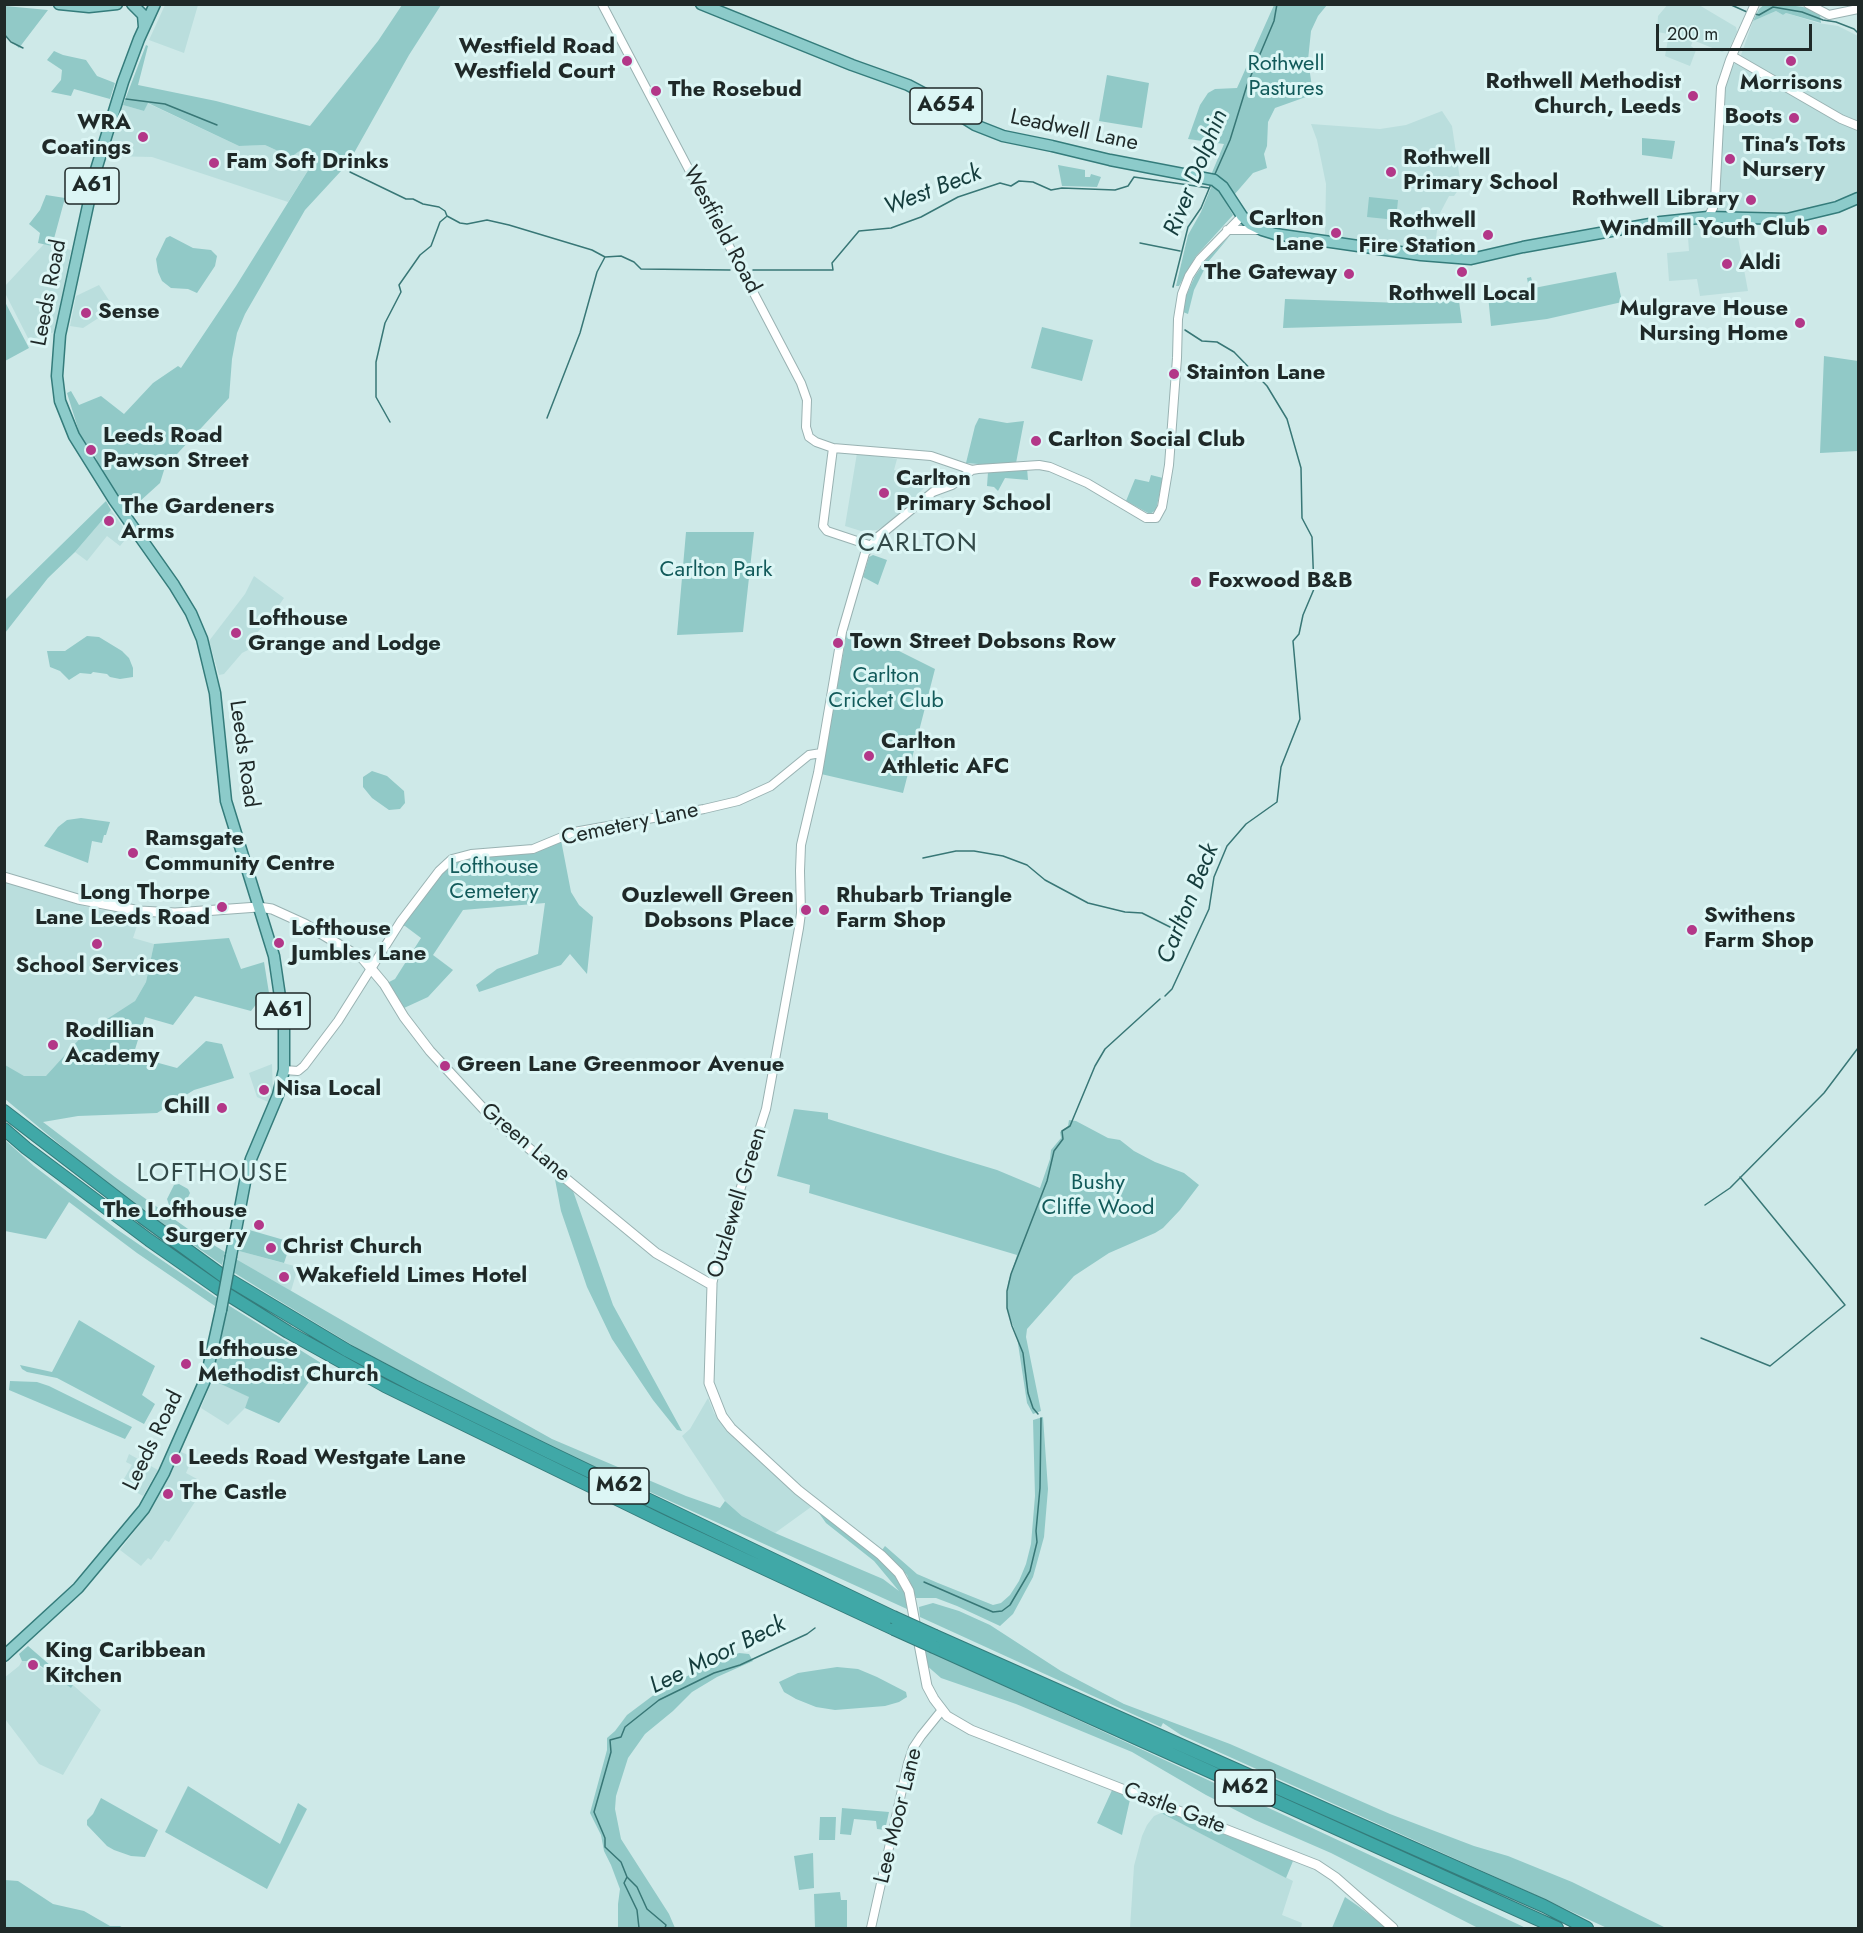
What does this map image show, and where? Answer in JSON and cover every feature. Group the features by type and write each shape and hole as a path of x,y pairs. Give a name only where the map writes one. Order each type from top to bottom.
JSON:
{"highway":[{"name":"M62","path":"4,1111 142,1218 223,1276 348,1351 414,1386 893,1623"},
{"name":"M62","path":"4,1129 35,1155 149,1240 219,1289 288,1332 396,1391 664,1522 1468,1872 1544,1906 1587,1929"},
{"name":"M62","path":"934,1641 1557,1929"}],"main road":[{"path":"59,4 89,7 117,4"},
{"path":"132,4 143,15 144,27"},
{"name":"Leeds Road","path":"4,1656 78,1588 144,1509 164,1473 206,1378 251,1160 278,1095 284,1070 285,1041 282,1006 274,956 226,801 215,693 201,639 191,613 174,585 114,500 74,436 64,412 58,382 57,362 60,335 88,201 110,122 144,27 155,4"},
{"name":"Leadwell Lane","path":"701,4 908,85 975,125 1003,136 1214,180 1242,216 1262,231"},
{"name":"A654","path":"1262,231 1421,255 1471,259 1619,229 1708,217 1787,219 1837,207 1858,198"},
{"path":"4,877 78,899 140,911 175,913 258,907"},
{"name":"Green Lane","path":"258,907 279,912 305,924 363,959 384,984 404,1017 445,1068 491,1117 656,1253 712,1285"},
{"name":"Ouzlewell Green","path":"712,1285 709,1383 722,1416 731,1428 798,1490 881,1555 900,1573 909,1591 927,1686 942,1710"},
{"name":"Castle Gate","path":"942,1710 959,1724 971,1730 1317,1865 1335,1877 1393,1929"}],"street":[{"name":"Westfield Road","path":"602,4 801,383 807,400 806,427 809,437 833,448"},
{"path":"1808,4 1829,15 1858,9"},
{"path":"1708,217 1716,195 1721,87 1753,7"},
{"path":"1732,56 1841,119 1858,126"},
{"path":"972,470 952,485 933,492 869,545 827,531 823,526 833,448 931,456 972,470 1050,466 1087,483 1146,518 1154,519 1159,513 1166,487 1178,319 1182,294 1200,259 1242,216"},
{"path":"1227,230 1262,231"},
{"name":"Ouzlewell Green","path":"712,1285 717,1262 766,1109 801,913 801,845 821,753 842,632 869,545"},
{"name":"Cemetery Lane","path":"371,967 406,913 439,871 452,859 471,854 533,849 574,832 738,801 771,786 809,755 821,753"},
{"path":"284,1070 298,1071 304,1066 338,1021 371,967"},
{"name":"Lee Moor Lane","path":"871,1929 911,1756 921,1736 942,1710"}],"shaded area":[{"path":"1668,4 1699,5 1736,27 1737,32 1729,49 1722,52 1693,40 1691,46 1696,50 1690,66 1665,56 1669,34 1657,32 1658,16"},
{"path":"165,5 198,5 184,53 149,40"},
{"path":"1776,11 1783,15 1786,13 1818,23 1838,26 1858,36 1858,193 1786,213 1717,211 1725,88 1732,67 1741,55 1753,21"},
{"path":"147,103 239,146 265,145 291,157 301,150 317,156 288,202 152,157 107,156 123,105 144,111"},
{"name":"Rothwell Primary School","path":"1442,111 1452,126 1461,186 1454,196 1449,196 1439,215 1435,246 1386,245 1325,237 1326,184 1317,140 1311,124 1380,129 1406,125"},
{"path":"1735,221 1748,291 1700,296 1697,279 1669,281 1667,253 1689,251 1687,223"},
{"path":"44,244 71,250 55,332 29,340 4,287"},
{"path":"99,285 114,308 83,328 70,326 76,296"},
{"name":"Carlton Primary School","path":"857,453 897,459 894,470 940,485 926,486 916,496 913,503 891,522 877,530 861,531 845,526"},
{"path":"111,510 129,535 120,546 107,536 87,561 75,552"},
{"path":"254,576 284,598 265,625 252,637 248,650 242,653 224,674 219,675 209,641 245,594"},
{"name":"Rodillian Academy","path":"5,881 87,907 140,917 133,938 154,944 146,982 135,1001 43,1121 5,1089"},
{"path":"272,1064 273,1092 268,1102 257,1097 249,1073"},
{"path":"239,1251 298,1267 291,1291 236,1259"},
{"path":"212,1380 250,1397 245,1408 228,1425 201,1408"},
{"path":"708,1398 714,1413 735,1439 811,1507 775,1533 742,1516 725,1501 682,1436 690,1429"},
{"path":"181,1452 193,1457 186,1473 197,1479 192,1489 200,1494 169,1542 165,1540 151,1560 148,1558 141,1566 120,1550 150,1511"},
{"path":"129,1454 158,1470 143,1496 121,1484 132,1465 126,1462"},
{"path":"22,1661 31,1661 71,1687 73,1685 101,1710 63,1775 39,1764 5,1719 4,1678"},
{"path":"1161,1813 1293,1881 1282,1915 1302,1923 1301,1928 1130,1928 1134,1866 1142,1836 1154,1816"}],"green space":[{"path":"1765,4 1803,7 1820,15 1821,23 1786,13 1783,15 1776,11 1753,21 1759,9"},
{"path":"402,5 441,5 409,55 354,153 341,171 305,210 245,314 237,333 232,359 229,398 165,467 160,483 128,512 80,435 67,393 71,391 79,405 101,396 124,414 153,383 178,366 181,368 236,286 317,156 301,150 291,157 265,145 239,146 148,103 144,111 123,105 146,45 148,46 138,85 216,101 310,126 378,41"},
{"name":"Rothwell Pastures","path":"1274,5 1327,5 1318,16 1311,31 1308,60 1312,87 1317,93 1275,108 1268,122 1267,146 1264,154 1267,168 1253,173 1234,195 1211,175 1224,144 1188,139 1200,105 1208,93 1215,89 1237,88"},
{"path":"5,6 48,10 19,48 5,35"},
{"path":"54,51 86,60 97,76 115,83 110,99 74,89 71,96 51,92 61,80 62,70 47,60"},
{"path":"1107,75 1149,83 1142,128 1099,121"},
{"path":"1642,138 1675,141 1672,159 1642,155"},
{"path":"1058,165 1085,170 1085,177 1090,177 1091,174 1101,177 1097,187 1062,186"},
{"path":"1215,184 1233,215 1196,256 1179,286 1176,286 1188,235 1212,185"},
{"path":"46,195 65,198 52,246 38,243 40,233 29,224 40,210"},
{"path":"1369,197 1398,200 1396,220 1367,217"},
{"path":"170,236 193,248 211,250 217,256 215,266 197,293 188,289 171,288 162,281 156,259 166,238"},
{"path":"1229,237 1208,262 1194,290 1188,314 1183,312 1186,296 1195,276 1208,257"},
{"path":"1616,272 1622,302 1547,319 1491,326 1488,295 1529,289 1527,278 1531,277 1534,288"},
{"path":"1285,299 1402,303 1459,301 1462,323 1283,328"},
{"path":"4,300 29,348 5,361 4,361"},
{"path":"1042,327 1093,340 1082,381 1031,368"},
{"path":"1824,356 1858,361 1858,451 1820,453"},
{"path":"979,418 1007,423 1024,421 1016,463 991,465 966,463"},
{"path":"1027,468 1028,480 1005,478 998,491 994,487 987,486 988,472"},
{"path":"1151,475 1163,478 1156,510 1150,514 1126,501 1135,479 1149,482"},
{"path":"106,501 111,510 75,552 48,578 5,633 5,600"},
{"name":"Carlton Park","path":"686,532 754,532 743,632 677,635"},
{"path":"873,555 887,560 878,585 863,577 869,557"},
{"name":"Carlton Cricket Club","path":"847,633 877,648 881,642 935,669 903,793 821,774"},
{"path":"87,636 99,637 122,651 129,658 133,668 133,677 120,679 93,672 91,674 80,673 69,680 60,671 50,667 47,651 65,651"},
{"path":"372,771 387,776 404,791 405,803 400,809 389,810 372,798 363,787 363,777"},
{"path":"81,818 110,822 102,843 92,841 88,863 44,846 58,827 67,820"},
{"name":"Lofthouse Cemetery","path":"561,840 571,892 579,905 593,917 587,974 570,954 561,965 479,992 476,985 497,969 538,954 545,903 463,910 433,955 453,970 428,997 404,1008 387,983 395,979 421,938 405,926 401,926 438,877 454,861"},
{"path":"229,938 241,969 264,962 269,993 264,994 251,1011 195,996 173,1025 145,1017 133,1056 177,1068 206,1041 222,1044 234,1078 194,1090 157,1113 78,1116 43,1122 115,1177 188,1229 225,1252 222,1265 111,1187 5,1099 5,1065 24,1076 46,1076 84,1034 135,1001 146,982 154,944"},
{"name":"Bushy Cliffe Wood","path":"794,1109 828,1113 828,1119 997,1170 1040,1188 1051,1150 1061,1138 1060,1132 1068,1126 1069,1120 1076,1121 1108,1138 1120,1140 1134,1151 1155,1162 1184,1173 1199,1185 1163,1228 1109,1253 1074,1276 1027,1329 1026,1337 1041,1411 1033,1414 1027,1403 1017,1337 1007,1308 1008,1283 1017,1255 809,1193 810,1185 777,1176"},
{"path":"5,1140 34,1166 115,1228 217,1298 215,1306 137,1253 69,1202 46,1239 5,1231"},
{"path":"554,1174 572,1188 613,1305 682,1431 677,1430 653,1400 612,1339 587,1287 561,1211"},
{"path":"179,1184 188,1189 190,1193 183,1208 178,1211 169,1205 167,1199 174,1185"},
{"path":"246,1229 291,1242 284,1263 239,1251"},
{"path":"236,1259 552,1439 686,1496 720,1508 725,1501 742,1516 775,1533 883,1579 899,1591 874,1561 826,1523 816,1509 869,1548 901,1581 907,1599 907,1609 466,1406 357,1348 233,1272"},
{"path":"228,1305 321,1363 279,1423 245,1408 249,1397 212,1380"},
{"path":"79,1320 155,1366 142,1395 155,1404 144,1424 57,1378 22,1369 20,1365 52,1372"},
{"path":"10,1381 37,1382 49,1386 132,1427 125,1439 9,1390"},
{"path":"1043,1417 1048,1489 1044,1537 1033,1577 1013,1614 1000,1626 936,1598 916,1598 907,1575 882,1550 885,1546 917,1574 993,1605 1001,1603 1010,1595 1026,1564 1031,1544 1035,1496 1033,1420"},
{"path":"933,1603 959,1611 990,1625 1061,1671 1124,1704 1230,1744 1390,1814 1474,1846 1508,1856 1572,1882 1666,1928 1607,1928 1181,1735 1163,1723 1161,1727 920,1617 919,1607"},
{"path":"28,1646 73,1685 71,1688 38,1664 22,1661 19,1654"},
{"path":"924,1649 1526,1928 1478,1928 1331,1853 1255,1820 1206,1795 1132,1752 1016,1704 941,1678 925,1664"},
{"path":"739,1653 749,1654 753,1661 717,1677 692,1692 645,1734 628,1758 616,1796 615,1809 621,1839 669,1914 675,1928 618,1928 620,1889 604,1851 601,1835 590,1813 607,1750 607,1738 627,1715 667,1685"},
{"path":"837,1667 858,1669 877,1677 906,1692 907,1697 885,1706 835,1710 816,1707 796,1699 784,1692 779,1682 798,1673"},
{"path":"188,1786 280,1844 298,1803 307,1809 267,1889 165,1832"},
{"path":"1113,1788 1131,1795 1122,1835 1097,1823"},
{"path":"101,1798 158,1830 145,1857 131,1856 114,1850 107,1846 87,1825 87,1820 93,1814"},
{"path":"842,1808 889,1812 885,1830 877,1829 876,1821 854,1819 851,1835 840,1834"},
{"path":"1163,1810 1293,1861 1286,1878 1161,1813"},
{"path":"820,1817 836,1817 835,1840 819,1840"},
{"path":"813,1853 814,1888 799,1890 794,1856"},
{"path":"5,1880 18,1881 53,1904 84,1911 110,1926 123,1928 5,1928"},
{"path":"840,1892 841,1900 847,1900 847,1928 815,1928 814,1894"},
{"path":"1345,1897 1358,1906 1387,1928 1332,1928"}],"waterway":[{"name":"River Dolphin","path":"1215,174 1230,140 1247,85 1274,21 1277,4"},
{"name":"River Dolphin","path":"1729,4 1747,12"},
{"name":"River Dolphin","path":"1755,14 1759,15 1773,7 1802,12 1836,22 1858,33"},
{"path":"4,34 11,42 23,48"},
{"path":"126,99 165,104 217,125"},
{"name":"West Beck","path":"350,172 406,199 439,207 445,211 447,216 460,223 487,220 509,225 592,250 605,257 621,256 634,262 641,269 730,270"},
{"name":"West Beck","path":"753,270 833,270 832,263 859,231 891,228 921,217 958,197 1000,183 1011,186 1019,181 1033,182 1051,190 1062,188 1115,190 1128,186 1134,177 1209,188"},
{"name":"River Dolphin","path":"1173,287 1188,227 1201,208 1211,184"},
{"path":"390,422 376,397 376,362 385,323 401,292 399,285 420,255 431,246 440,222 446,217"},
{"path":"1140,243 1180,251"},
{"path":"547,418 580,333 597,272 605,257"},
{"name":"Carlton Beck","path":"1165,996 1172,989 1209,909 1214,877 1227,846 1246,824 1277,802 1281,767 1300,719 1293,641 1299,634 1303,615 1314,589 1312,537 1302,518 1301,468 1287,419 1267,386 1234,352 1217,342 1202,341 1185,330"},
{"path":"923,858 956,851 974,851 1003,856 1027,865 1045,880 1088,903 1125,912 1142,913 1180,932"},
{"name":"Lee Moor Beck","path":"1038,1414 1033,1408 1028,1393 1023,1353 1007,1308 1007,1291 1011,1274 1047,1181 1054,1151 1063,1139 1062,1131 1070,1126 1095,1066 1105,1049 1160,999"},
{"path":"1705,1205 1730,1188 1824,1093 1858,1048"},
{"path":"1701,1338 1770,1366 1845,1305 1740,1177"},
{"name":"Lee Moor Beck","path":"924,1582 993,1612 1002,1611 1010,1605 1030,1571 1037,1542 1041,1418"},
{"name":"Lee Moor Beck","path":"665,1928 666,1925 647,1909 637,1887 627,1877 621,1862 605,1847 605,1838 594,1812 611,1752 610,1740 621,1737 625,1727 659,1700 714,1673 740,1665 807,1634 815,1628"},
{"path":"627,1877 624,1883 637,1910 639,1928"}],"place":[{"name":"Westfield Road Westfield Court","path":"627,61"},
{"name":"Morrisons","path":"1791,61"},
{"name":"The Rosebud","path":"656,91"},
{"name":"Rothwell Methodist Church, Leeds","path":"1693,96"},
{"name":"Boots","path":"1794,118"},
{"name":"WRA Coatings","path":"143,137"},
{"name":"Tina's Tots Nursery","path":"1730,159"},
{"name":"Fam Soft Drinks","path":"214,163"},
{"name":"Rothwell Primary School","path":"1391,172"},
{"name":"Rothwell Library","path":"1751,200"},
{"name":"Windmill Youth Club","path":"1822,230"},
{"name":"Carlton Lane","path":"1336,233"},
{"name":"Rothwell Fire Station","path":"1488,235"},
{"name":"Aldi","path":"1727,264"},
{"name":"Rothwell Local","path":"1462,272"},
{"name":"The Gateway","path":"1349,274"},
{"name":"Sense","path":"86,313"},
{"name":"Mulgrave House Nursing Home","path":"1800,323"},
{"name":"Stainton Lane","path":"1174,374"},
{"name":"Carlton Social Club","path":"1036,441"},
{"name":"Leeds Road Pawson Street","path":"91,450"},
{"name":"Carlton Primary School","path":"884,493"},
{"name":"The Gardeners Arms","path":"109,521"},
{"name":"Foxwood B&B","path":"1196,582"},
{"name":"Lofthouse Grange and Lodge","path":"236,633"},
{"name":"Town Street Dobsons Row","path":"838,643"},
{"name":"Carlton Athletic AFC","path":"869,756"},
{"name":"Ramsgate Community Centre","path":"133,853"},
{"name":"Long Thorpe Lane Leeds Road","path":"222,907"},
{"name":"Ouzlewell Green Dobsons Place","path":"806,910"},
{"name":"Rhubarb Triangle Farm Shop","path":"824,910"},
{"name":"Swithens Farm Shop","path":"1692,930"},
{"name":"Lofthouse Jumbles Lane","path":"279,943"},
{"name":"School Services","path":"97,944"},
{"name":"Rodillian Academy","path":"53,1045"},
{"name":"Green Lane Greenmoor Avenue","path":"445,1066"},
{"name":"Nisa Local","path":"264,1090"},
{"name":"Chill","path":"222,1108"},
{"name":"The Lofthouse Surgery","path":"259,1225"},
{"name":"Christ Church","path":"271,1248"},
{"name":"Wakefield Limes Hotel","path":"284,1277"},
{"name":"Lofthouse Methodist Church","path":"186,1364"},
{"name":"Leeds Road Westgate Lane","path":"176,1459"},
{"name":"The Castle","path":"168,1494"},
{"name":"King Caribbean Kitchen","path":"33,1665"}],"district":[{"name":"CARLTON","path":"918,545"},
{"name":"LOFTHOUSE","path":"213,1175"}]}
